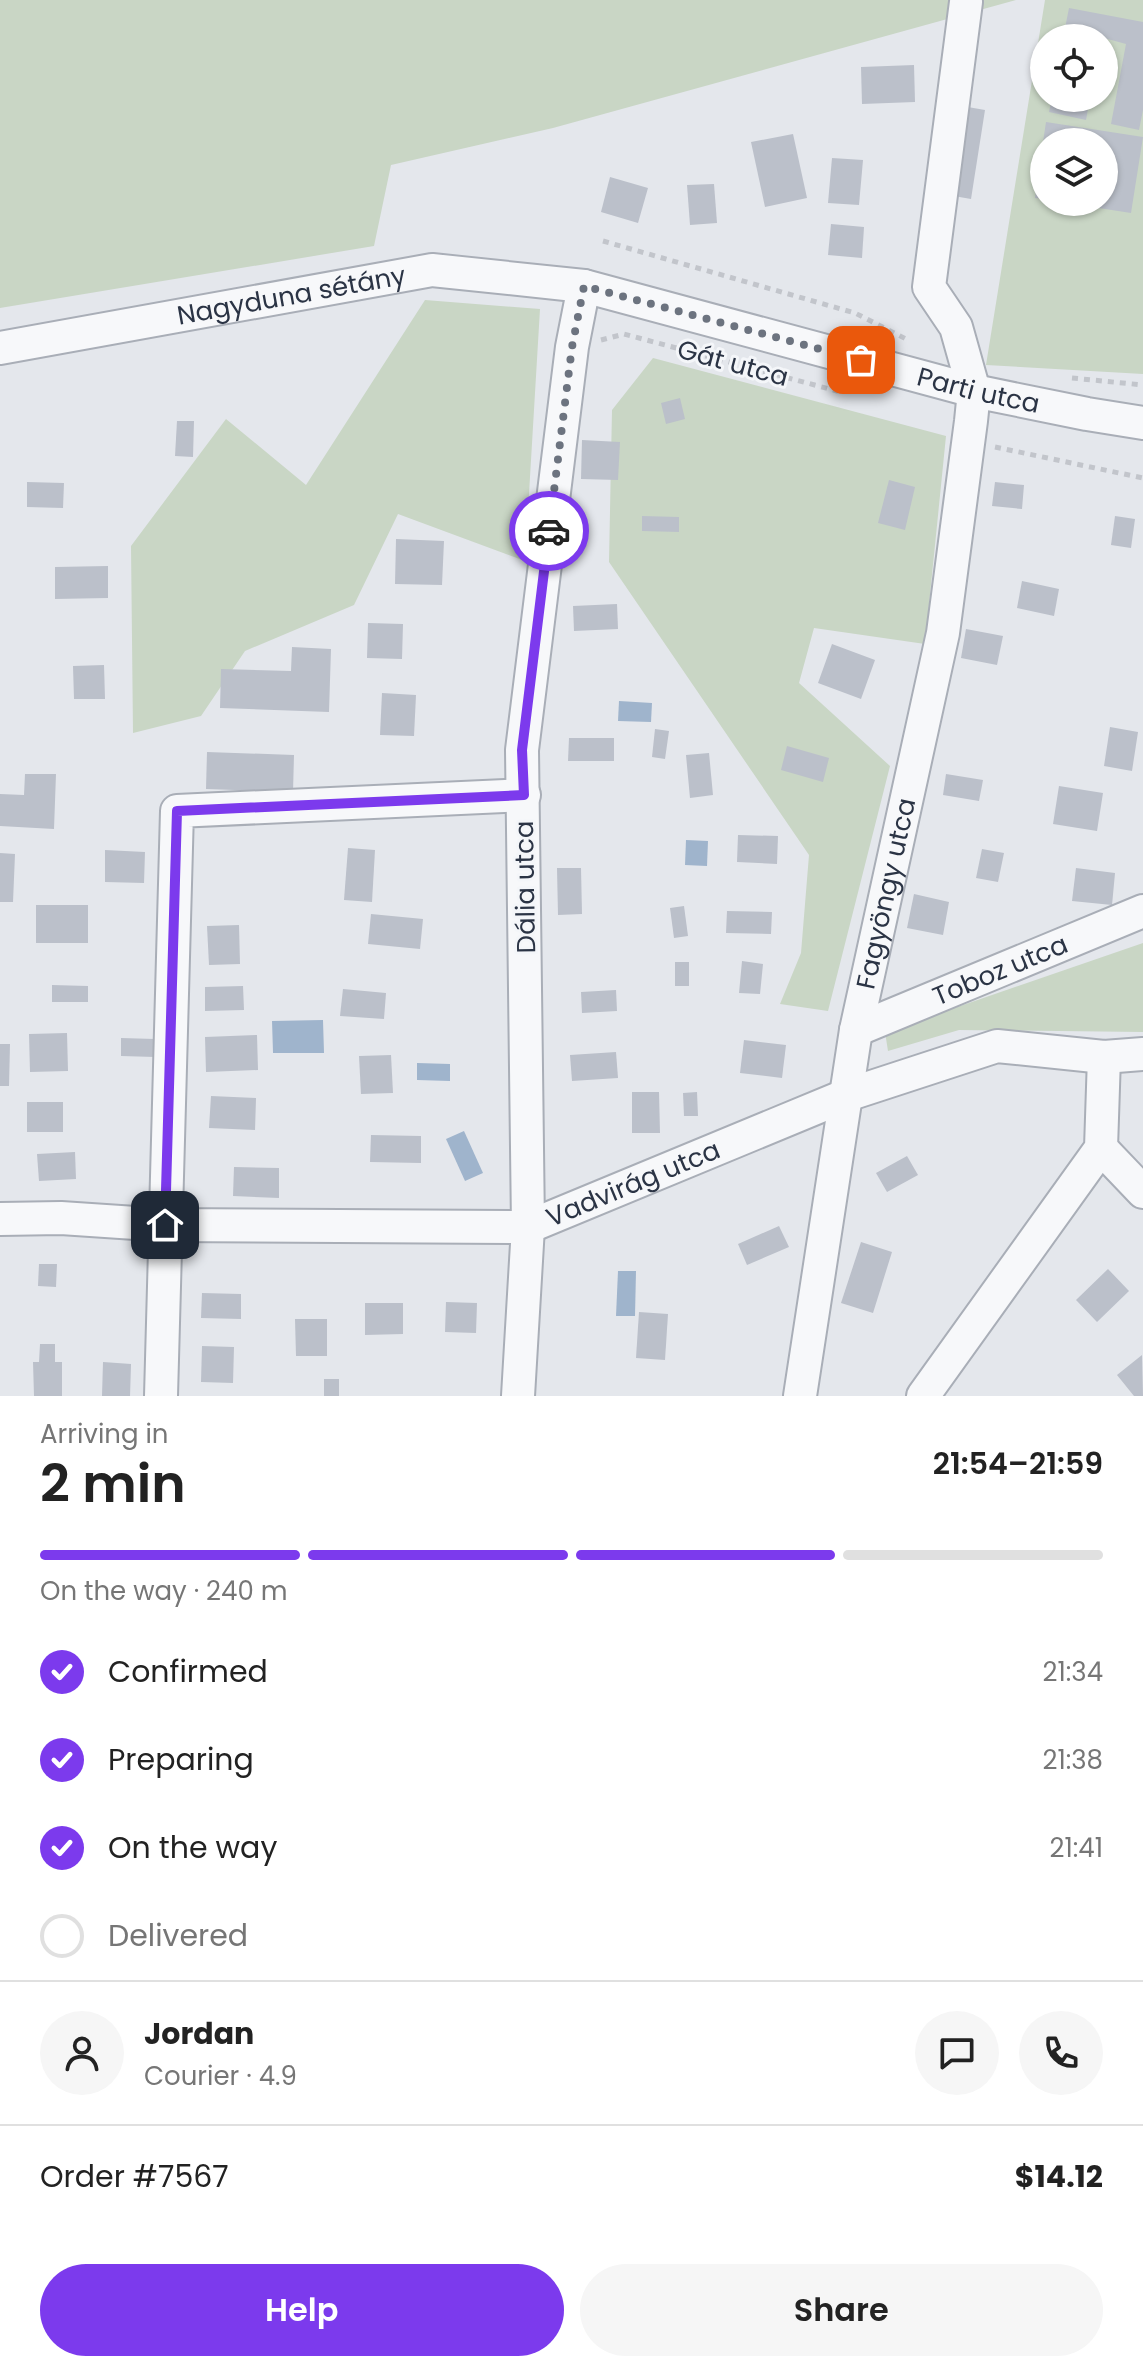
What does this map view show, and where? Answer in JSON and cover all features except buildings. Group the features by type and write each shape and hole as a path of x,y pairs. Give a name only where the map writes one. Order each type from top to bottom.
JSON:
{"street":[{"path":"966,2 929,287 956,327 973,406"},
{"name":"Nagyduna sétány","path":"0,348 432,270 584,286"},
{"name":"Parti utca","path":"584,286 892,369 973,406 1087,414 1143,423"},
{"name":"Dália utca","path":"518,1396 528,1227 522,750 572,347 584,286"},
{"name":"Fagyöngy utca","path":"800,1396 856,1030 943,633 973,406"},
{"path":"161,1396 177,811 524,795"},
{"name":"Toboz utca","path":"856,1030 1142,909"},
{"name":"Vadvirág utca","path":"0,1219 61,1218 165,1225 528,1227 847,1095 997,1046 1104,1057 1143,1054"},
{"path":"923,1396 1101,1148 1104,1057"},
{"path":"1101,1148 1143,1192"}],"path":[{"name":"Parti utca","path":"603,241 855,313 912,342"},
{"name":"Gát utca","path":"572,347 624,334 837,391 892,369"},
{"path":"973,406 993,447 1143,478"}],"green space":[{"path":"0,0 1016,0 553,128 391,165 374,246 0,308"},
{"path":"1045,0 1143,0 1143,374 986,365 1030,93 1030,112 1118,112 1118,24 1041,24"},
{"path":"425,300 540,309 525,561 398,514 354,605 245,651 201,716 133,733 131,546 226,419 306,485"},
{"path":"653,358 946,436 925,644 814,628 799,683 890,766 828,1011 780,1004 801,953 809,855 609,562 612,410"},
{"path":"1143,943 1143,1032 959,1030 888,1051 885,1032"}],"water":[{"path":"619,701 652,703 651,722 618,721"},
{"path":"686,840 708,841 707,866 685,865"},
{"path":"323,1020 324,1053 273,1053 272,1021"},
{"path":"417,1063 450,1064 450,1081 417,1080"},
{"path":"464,1131 483,1173 465,1181 446,1139"},
{"path":"618,1271 636,1271 635,1316 616,1316"}],"way so far":[{"path":"549,531 572,347 584,286 861,360"}],"route":[{"path":"165,1225 177,811 524,795 522,750 549,531"}]}
